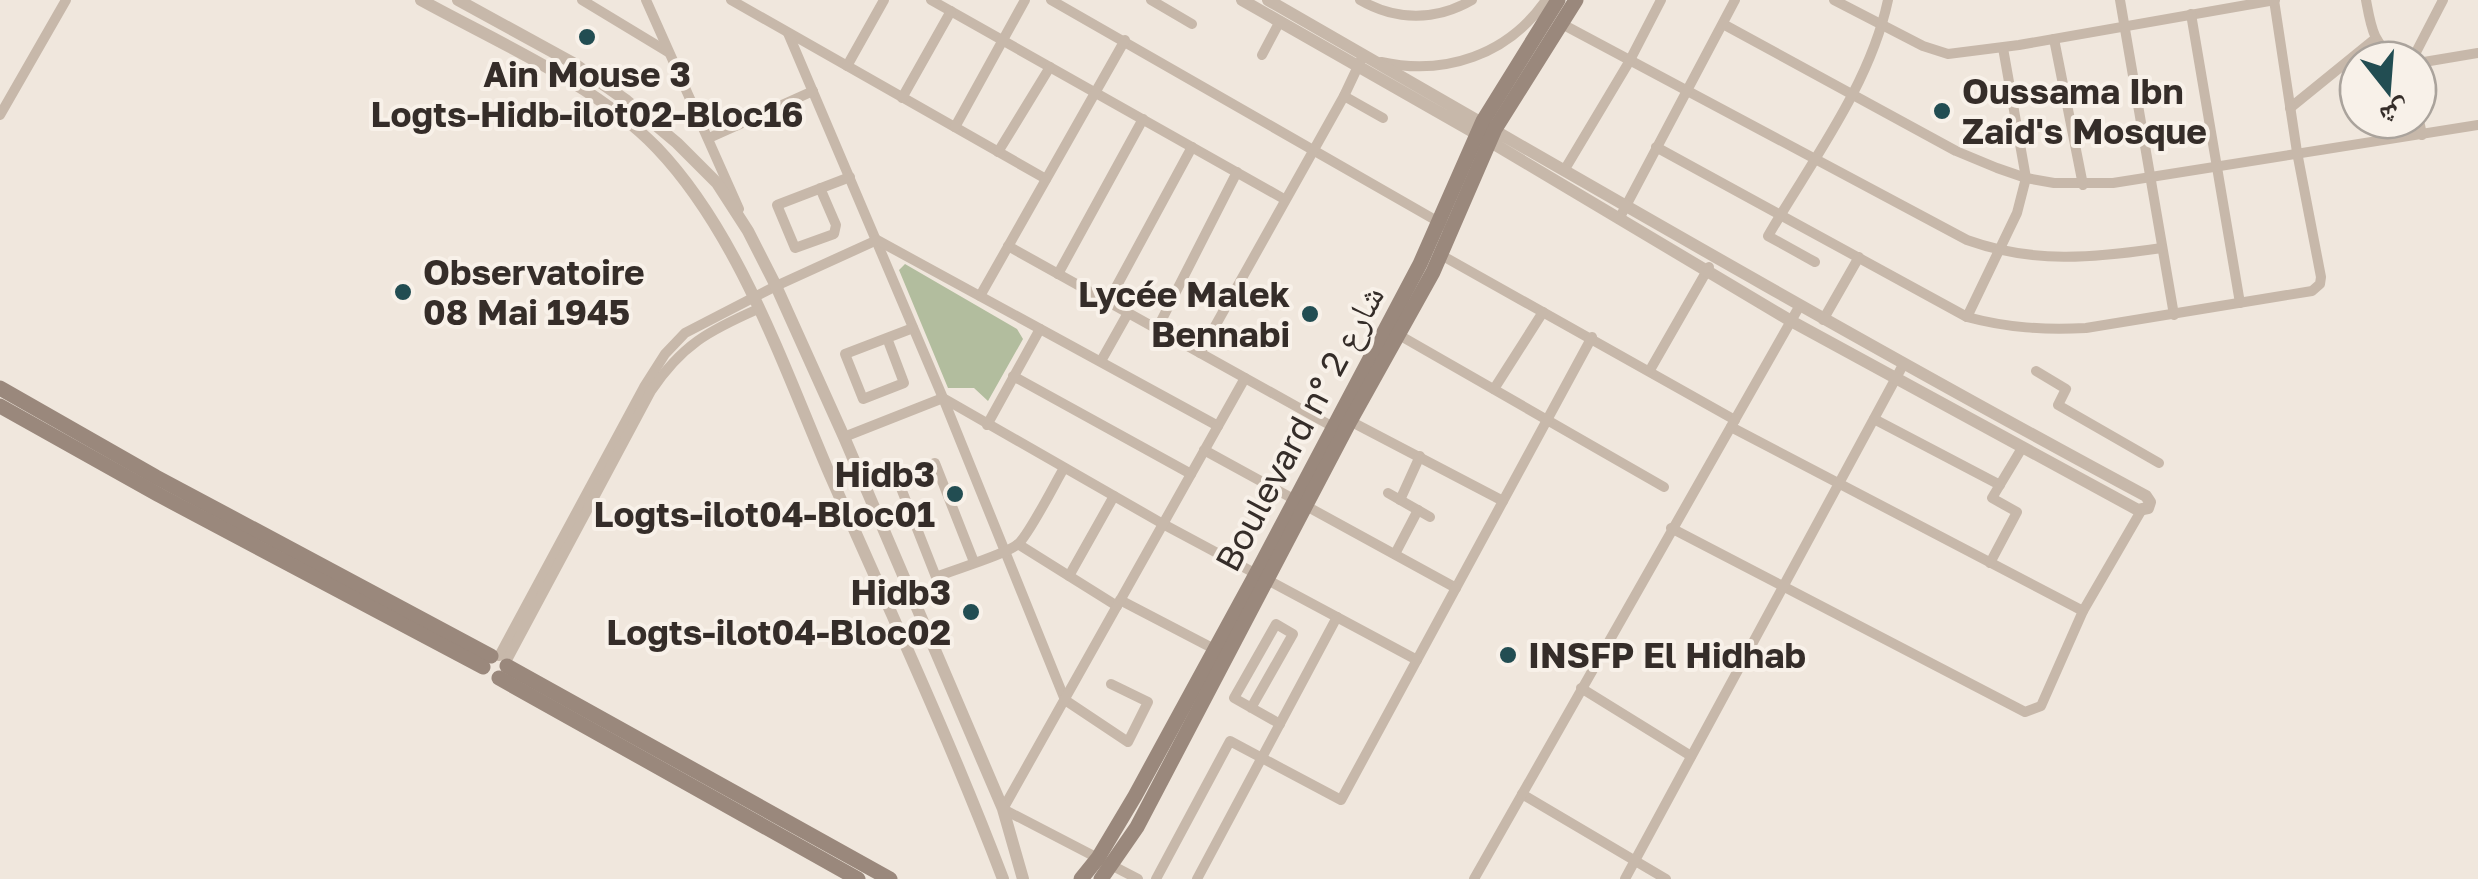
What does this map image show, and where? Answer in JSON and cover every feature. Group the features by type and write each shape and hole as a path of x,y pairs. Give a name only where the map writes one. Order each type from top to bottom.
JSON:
{"main road":[{"name":"Boulevard n° شارع 2","path":"1342,427 1492,106 1558,0"},
{"name":"Boulevard n° شارع 2","path":"1081,879 1105,862 1137,826 1300,503 1400,335 1442,254 1483,128 1576,0"},
{"path":"0,388 890,879"},
{"path":"0,406 159,496 497,664 858,879"},
{"name":"Boulevard n° شارع 2","path":"1101,879 1105,862"}],"street":[{"path":"0,115 66,0"},
{"path":"421,0 614,108 658,150 691,190 756,304 934,708 1003,879"},
{"path":"458,0 572,63 628,101 717,182 748,231"},
{"path":"582,0 669,52"},
{"path":"646,0 844,438 1003,809 1023,879"},
{"path":"847,66 884,0"},
{"path":"930,0 1284,199"},
{"path":"955,127 1025,0"},
{"path":"1051,0 1313,148 1452,232"},
{"path":"1151,0 1192,24"},
{"path":"1242,0 1366,60 1622,212 1714,258 2146,496 2149,505 2141,511 2083,611 2041,706 2025,712 1671,528"},
{"path":"1268,0 1483,128 1565,170 1707,271 1791,321 2141,511"},
{"path":"1360,0 1395,14 1416,16 1439,15 1472,0"},
{"path":"1366,60 1416,68 1482,55 1514,35 1546,0"},
{"path":"1565,170 1662,0"},
{"path":"1622,212 1735,0"},
{"path":"1656,147 1968,316 2008,327 2050,330 2174,314 2312,290 2320,284 2274,0 2003,48 1948,54 1923,46 1834,0"},
{"path":"1815,262 1768,236 1852,94 1882,25 1888,0"},
{"path":"2120,0 2174,314"},
{"path":"2290,108 2375,39 2366,0"},
{"path":"2425,40 2443,0"},
{"path":"733,1 1046,179"},
{"path":"902,98 951,12"},
{"path":"2191,14 2240,302"},
{"path":"1262,55 1280,21"},
{"path":"1562,24 1967,240 1999,252 2063,259 2162,248"},
{"path":"1723,24 1956,151 2026,178 2084,185 2380,140"},
{"path":"788,33 943,398 1064,700 1128,742 1148,702 1112,684"},
{"path":"2054,39 2084,185"},
{"path":"980,296 1124,40"},
{"path":"1968,316 2018,214 2026,178 2003,48"},
{"path":"2438,59 2478,53"},
{"path":"1200,353 1366,60"},
{"path":"998,152 1050,67"},
{"path":"709,138 813,91"},
{"path":"1344,96 1383,118"},
{"path":"1058,274 1143,119"},
{"path":"2438,132 2478,126"},
{"path":"1108,302 1192,147"},
{"path":"1157,329 1237,172"},
{"path":"820,188 836,225 834,234 796,248 776,205 820,188 850,177"},
{"path":"497,664 672,361 694,341 756,304 776,286 877,240"},
{"path":"877,240 1218,426"},
{"path":"1008,246 1244,378 1342,427 1420,456 1504,501"},
{"path":"1442,254 1650,370 1839,484 2083,611"},
{"path":"1823,320 1859,257"},
{"path":"1650,370 1714,258"},
{"path":"1474,879 1799,306"},
{"path":"1494,389 1543,312"},
{"path":"1101,362 1128,313"},
{"path":"887,338 904,383 862,400 845,354 913,328"},
{"path":"987,425 1040,329"},
{"path":"1400,335 1664,487"},
{"path":"1156,879 1230,741 1341,800 1592,337"},
{"path":"1625,879 1903,365"},
{"path":"2036,371 2066,389 2058,405 2159,463"},
{"path":"1013,376 1191,474"},
{"path":"1003,809 1244,378"},
{"path":"844,438 943,398"},
{"path":"943,398 1163,524 1417,660"},
{"path":"1874,419 2000,485"},
{"path":"2006,439 2014,425"},
{"path":"1990,563 2017,512 1992,498 2022,448"},
{"path":"1204,450 1456,588"},
{"path":"1400,500 1420,456"},
{"path":"974,562 934,463 897,478 936,577 974,562 1004,550 1018,544 1064,468"},
{"path":"1388,493 1430,517"},
{"path":"1068,576 1114,496"},
{"path":"1394,554 1418,510"},
{"path":"1018,544 1068,576 1221,653"},
{"path":"1197,879 1337,617"},
{"path":"1251,708 1293,634 1276,624 1234,698 1251,708 1280,724"},
{"path":"1581,688 1692,756"},
{"path":"1522,794 1666,879"},
{"path":"1003,809 1138,879"}],"green space":[{"path":"905,264 1017,329 1023,339 988,401 974,388 948,388 899,270"}],"place":[{"name":"Ain Mouse 3 Logts-Hidb-ilot02-Bloc16","path":"587,37"},
{"name":"Oussama Ibn Zaid's Mosque","path":"1942,111"},
{"name":"Observatoire 08 Mai 1945","path":"403,292"},
{"name":"Lycée Malek Bennabi","path":"1310,314"},
{"name":"Hidb3 Logts-ilot04-Bloc01","path":"955,494"},
{"name":"Hidb3 Logts-ilot04-Bloc02","path":"971,612"},
{"name":"INSFP El Hidhab","path":"1508,655"}]}
